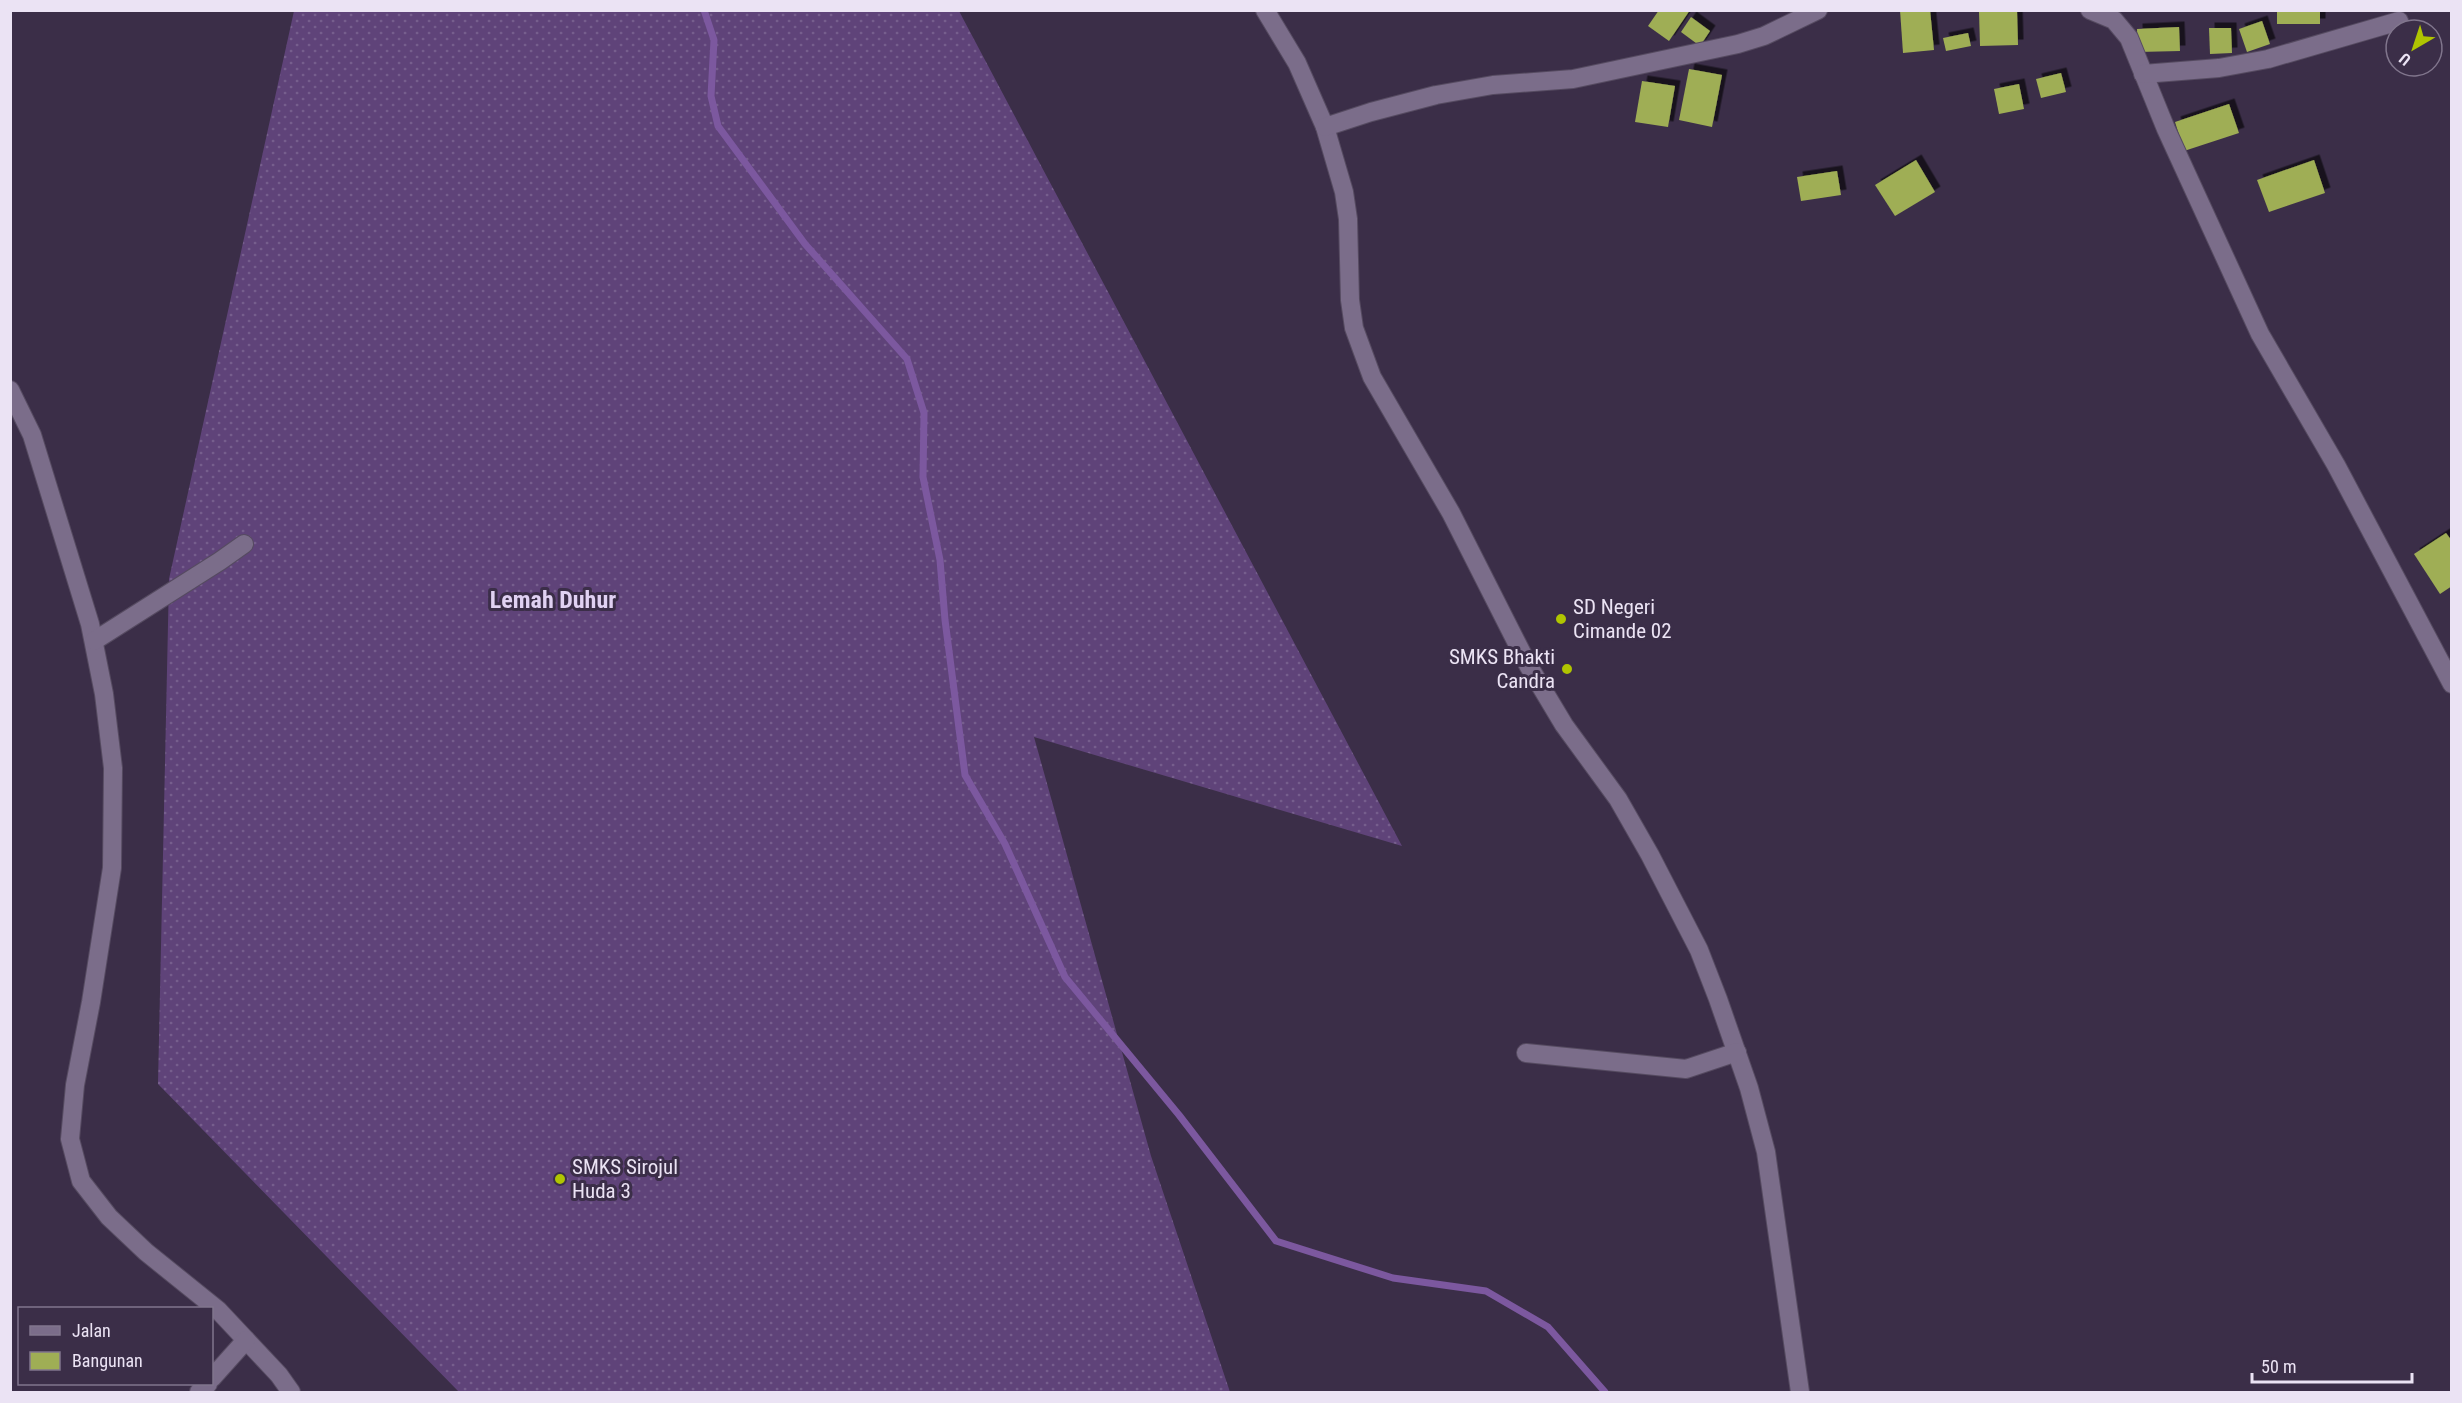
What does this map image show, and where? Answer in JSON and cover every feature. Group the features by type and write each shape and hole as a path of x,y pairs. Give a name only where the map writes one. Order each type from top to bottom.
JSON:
{"street":[{"path":"1265,10 1297,63 1325,127 1344,192 1348,219 1350,300 1354,328 1367,366 1385,402 1466,541 1528,665 1564,725 1618,799 1699,950 1749,1088 1766,1152 1800,1392"},
{"path":"1325,127 1436,95 1493,86 1573,79 1738,44 1764,36 1818,10"},
{"path":"2090,10 2114,20 2129,38 2260,334 2336,465 2451,684"},
{"path":"2143,74 2219,68 2268,59 2384,25"},
{"path":"10,390 32,435 90,624 104,694 113,768 112,868 91,1002 75,1085 70,1139 81,1181 109,1217 146,1252 218,1310 279,1375 291,1392"},
{"path":"94,641 244,544"},
{"path":"1526,1053 1686,1069 1737,1052"},
{"path":"213,1377 246,1340"}],"shaded area":[{"path":"294,11 959,11 1402,846 1034,737 1151,1156 1230,1392 459,1392 158,1084 169,579"}],"building":[{"path":"1659,10 1690,10 1669,41 1648,26"},
{"path":"1900,10 1930,10 1934,50 1903,53"},
{"path":"2017,10 2018,45 1980,46 1979,11"},
{"path":"2277,10 2320,10 2320,24 2277,24"},
{"path":"1691,17 1710,31 1700,46 1681,32"},
{"path":"2262,21 2270,44 2247,52 2239,29"},
{"path":"2179,27 2180,51 2138,52 2137,29"},
{"path":"2209,28 2231,28 2232,53 2210,54"},
{"path":"1968,33 1971,46 1946,51 1943,38"},
{"path":"1689,69 1722,75 1712,127 1679,120"},
{"path":"2061,73 2066,92 2041,98 2036,79"},
{"path":"1642,81 1675,86 1668,127 1635,122"},
{"path":"2019,84 2024,109 1999,114 1994,89"},
{"path":"2229,104 2239,133 2184,151 2175,122"},
{"path":"1916,160 1935,192 1895,216 1875,185"},
{"path":"2314,160 2325,193 2269,212 2257,180"},
{"path":"1837,171 1841,195 1801,201 1797,177"},
{"path":"2446,533 2452,541 2452,586 2440,594 2414,554"}],"waterway":[{"path":"704,10 714,40 711,96 718,126 805,244 907,359 924,413 923,477 940,560 945,620 965,775 1005,844 1065,977 1179,1115 1276,1241 1393,1278 1486,1291 1548,1327 1605,1392"}],"place":[{"name":"SD Negeri Cimande 02","path":"1561,619"},
{"name":"SMKS Bhakti Candra","path":"1567,669"},
{"name":"SMKS Sirojul Huda 3","path":"560,1179"}],"district":[{"name":"Lemah Duhur","path":"553,600"}]}
